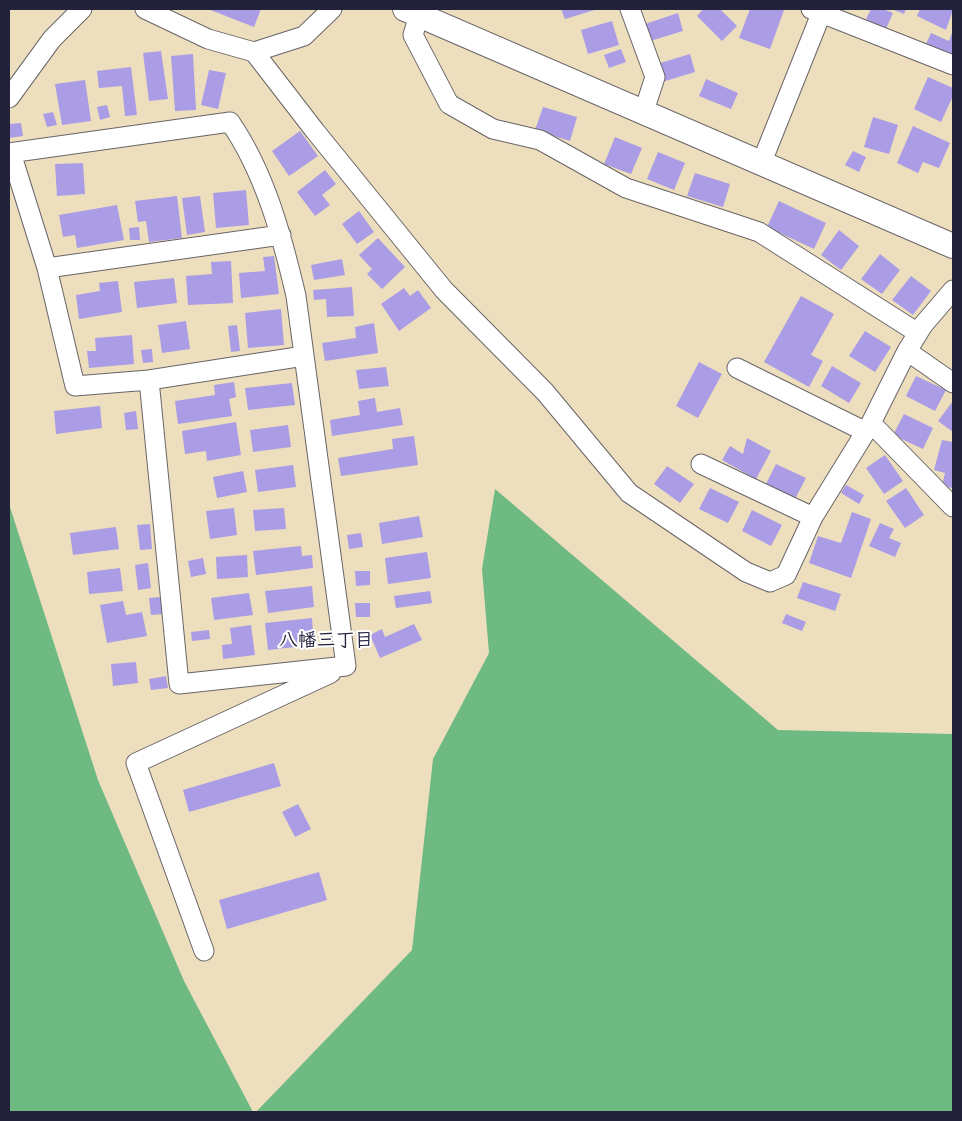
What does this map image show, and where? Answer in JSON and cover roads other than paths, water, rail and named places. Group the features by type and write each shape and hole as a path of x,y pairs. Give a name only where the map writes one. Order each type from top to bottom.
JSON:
{"street":[{"path":"9,98 52,39 82,9"},
{"path":"145,9 208,39 254,52 304,36 332,9"},
{"path":"630,9 655,77 643,114"},
{"path":"761,164 816,11 953,65"},
{"path":"918,333 759,232 626,188 540,140 494,129 448,104 413,36 412,12 643,114 953,246"},
{"path":"254,52 315,131 444,290 545,392 629,493 746,572 770,582 786,575 813,517 869,427 918,333 953,290"},
{"path":"304,356 150,380 75,386 47,268 10,153 230,122 246,145 281,235 296,296 346,666"},
{"path":"47,268 281,235"},
{"path":"907,352 953,382"},
{"path":"737,368 869,427 953,507"},
{"path":"150,380 179,684 346,666"},
{"path":"701,464 813,517"},
{"path":"204,951 136,763 346,666"}],"district":[{"name":"八幡三丁目","path":"326,643"}]}
